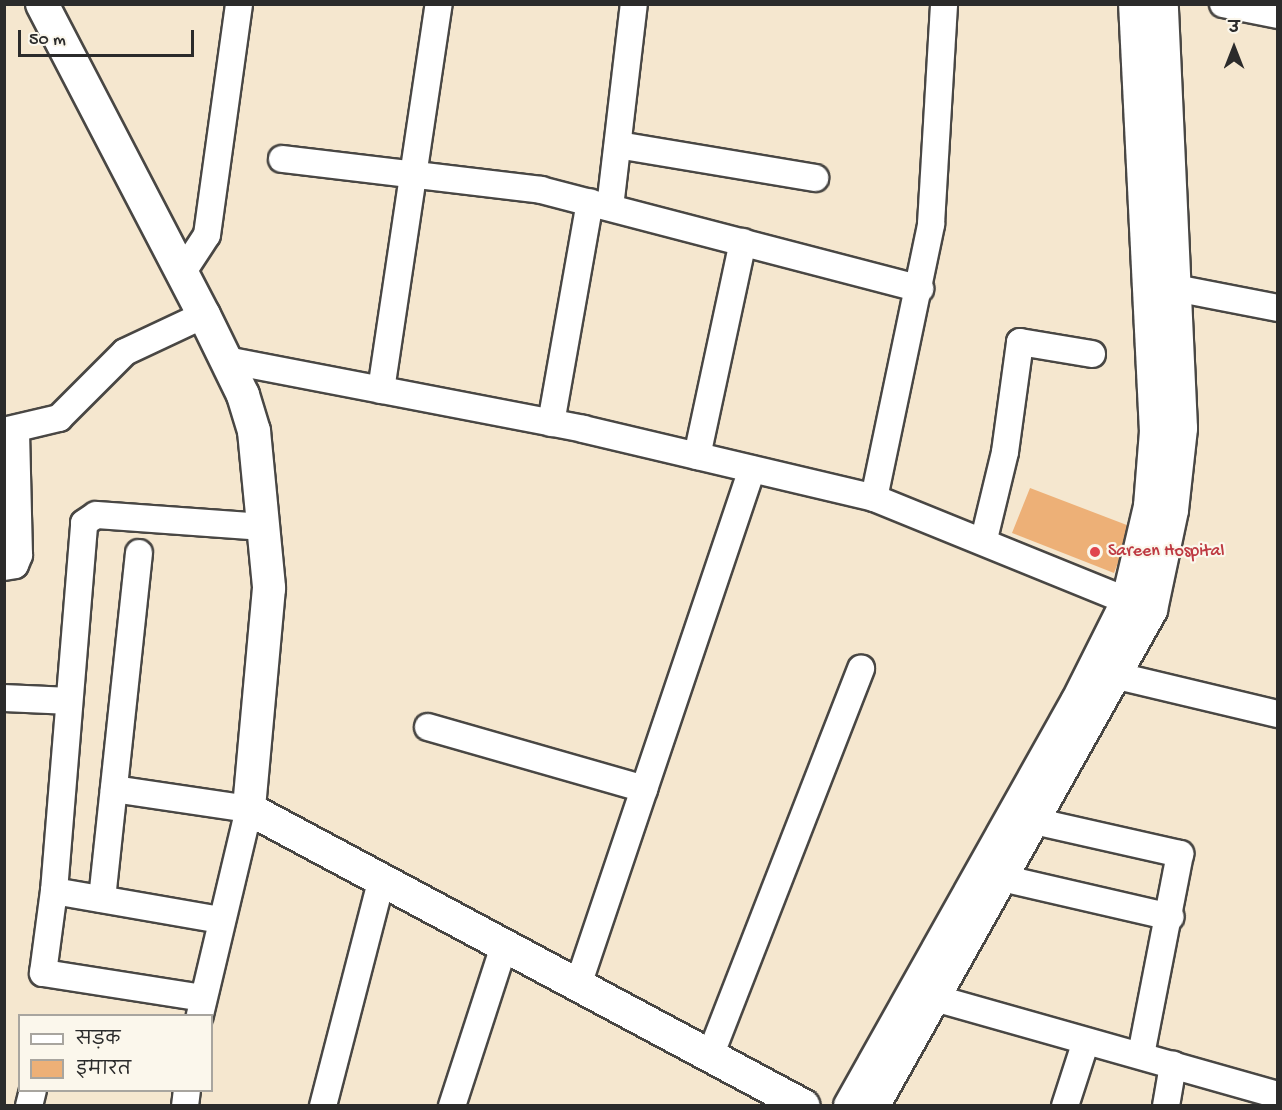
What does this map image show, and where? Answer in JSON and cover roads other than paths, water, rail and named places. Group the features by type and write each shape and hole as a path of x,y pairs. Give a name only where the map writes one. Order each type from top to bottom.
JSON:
{"street":[{"path":"42,4 204,315 226,360 254,431 265,528 268,588 249,808 220,920 201,1007 43,974 54,891 82,531 89,517 265,528"},
{"path":"182,273 207,235 239,4"},
{"path":"381,390 439,4"},
{"path":"551,423 600,204 618,145 634,4"},
{"path":"874,498 920,289 931,224 944,4"},
{"path":"1135,4 1156,432 1139,605"},
{"path":"923,994 1002,878 1035,821 1139,605 1172,510 1181,428 1162,4"},
{"path":"1223,4 1278,15"},
{"path":"618,145 815,178"},
{"path":"282,159 413,175 600,204 920,289"},
{"path":"697,456 743,242"},
{"path":"1175,288 1278,308"},
{"path":"4,567 15,565 19,555 10,430 59,418 125,352 204,315"},
{"path":"984,539 1005,452 1020,342 1092,354"},
{"path":"226,360 551,423 874,498 984,539 1139,605"},
{"path":"579,982 752,469"},
{"path":"102,899 139,553"},
{"path":"710,1056 861,668"},
{"path":"1104,674 1278,714"},
{"path":"856,1105 923,994 1104,674"},
{"path":"4,698 69,701"},
{"path":"428,728 644,789"},
{"path":"114,789 249,808 579,982 804,1106"},
{"path":"1035,821 1180,854 1171,917 1141,1054"},
{"path":"323,1106 382,878"},
{"path":"1002,878 1171,917"},
{"path":"54,891 220,920"},
{"path":"452,1106 505,944"},
{"path":"923,994 1086,1041 1141,1054 1278,1095"},
{"path":"1065,1106 1086,1041"},
{"path":"1166,1106 1173,1065"}],"place":[{"name":"Sareen Hospital","path":"1095,552"}]}
